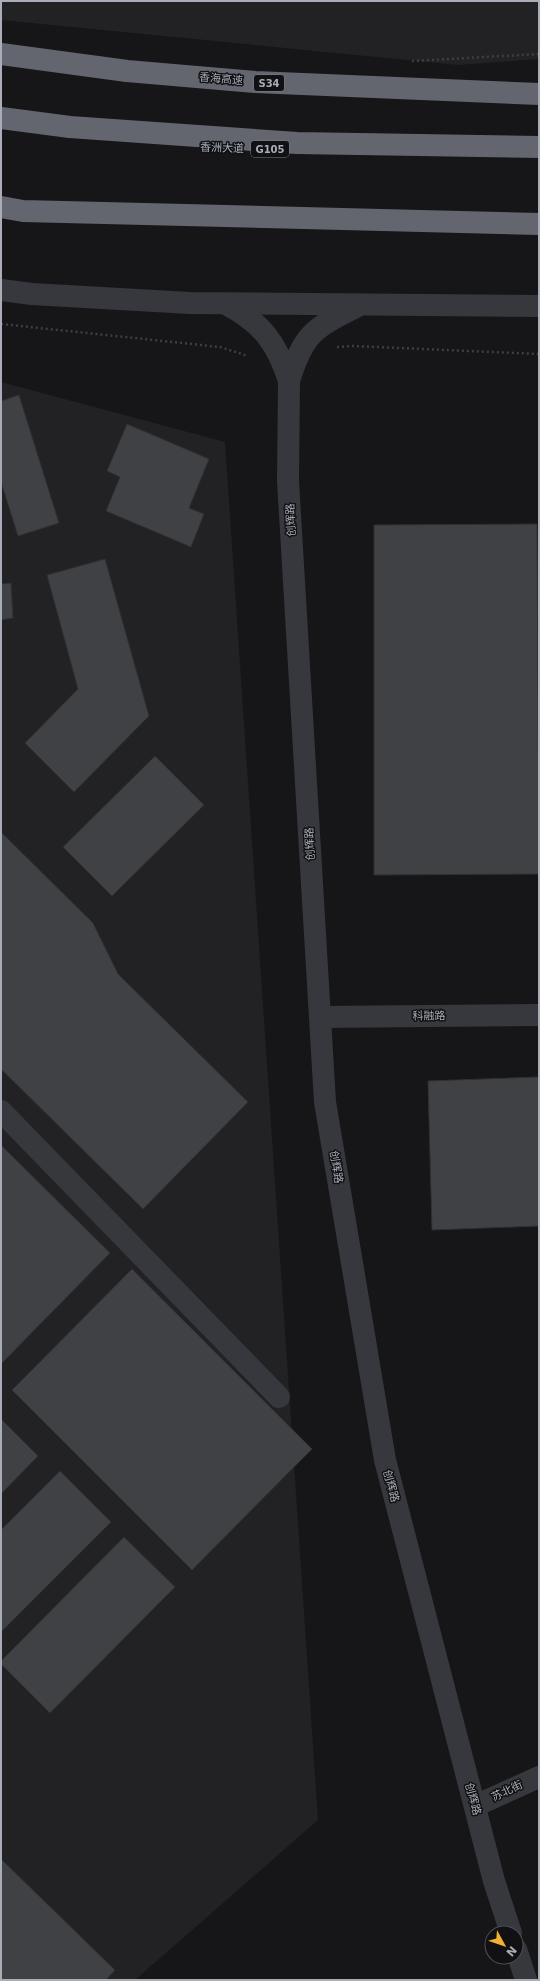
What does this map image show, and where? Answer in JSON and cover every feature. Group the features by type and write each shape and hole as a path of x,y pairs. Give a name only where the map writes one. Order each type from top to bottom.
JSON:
{"highway":[{"name":"香海高速","path":"1,54 127,71 240,81 539,94"},
{"path":"456,90 539,84"},
{"path":"1,118 70,127 297,143 539,147"},
{"name":"香洲大道","path":"1,132 212,148 539,155"},
{"path":"1,207 23,211 539,224"}],"street":[{"path":"1,290 32,294 143,301 225,304 539,306"},
{"path":"225,304 244,314 273,342 283,361 289,381"},
{"path":"289,381 296,358 308,337 328,321 362,305"},
{"name":"创辉路","path":"289,381 288,481 325,1102 385,1460 494,1881 508,1925"},
{"name":"科融路","path":"320,1017 539,1015"},
{"path":"1,1111 279,1397"},
{"name":"苏北街","path":"475,1806 539,1777"},
{"path":"521,1965 526,1980"}],"path":[{"path":"410,61 539,54"}],"shaded area":[{"path":"1,1 539,1 539,59 458,65 1,20"},
{"path":"1,382 225,442 318,1820 135,1980 1,1980"}],"building":[{"path":"19,395 59,523 18,536 1,482 1,401"},
{"path":"127,424 209,459 189,508 204,514 191,547 106,511 120,477 107,471"},
{"path":"537,524 539,874 374,875 374,525"},
{"path":"105,559 149,716 74,792 25,743 78,689 47,575"},
{"path":"11,583 13,618 1,620 1,584"},
{"path":"155,756 204,805 112,896 63,847"},
{"path":"1,832 93,923 118,974 248,1102 143,1209 1,1069"},
{"path":"539,1077 539,1226 432,1230 428,1081"},
{"path":"1,1145 110,1253 1,1364"},
{"path":"132,1269 312,1449 192,1570 12,1390"},
{"path":"1,1419 38,1456 1,1494"},
{"path":"60,1471 111,1522 1,1632 1,1530"},
{"path":"124,1537 175,1587 50,1713 1,1664 1,1661"},
{"path":"1,1859 115,1970 106,1980 1,1980"}]}
